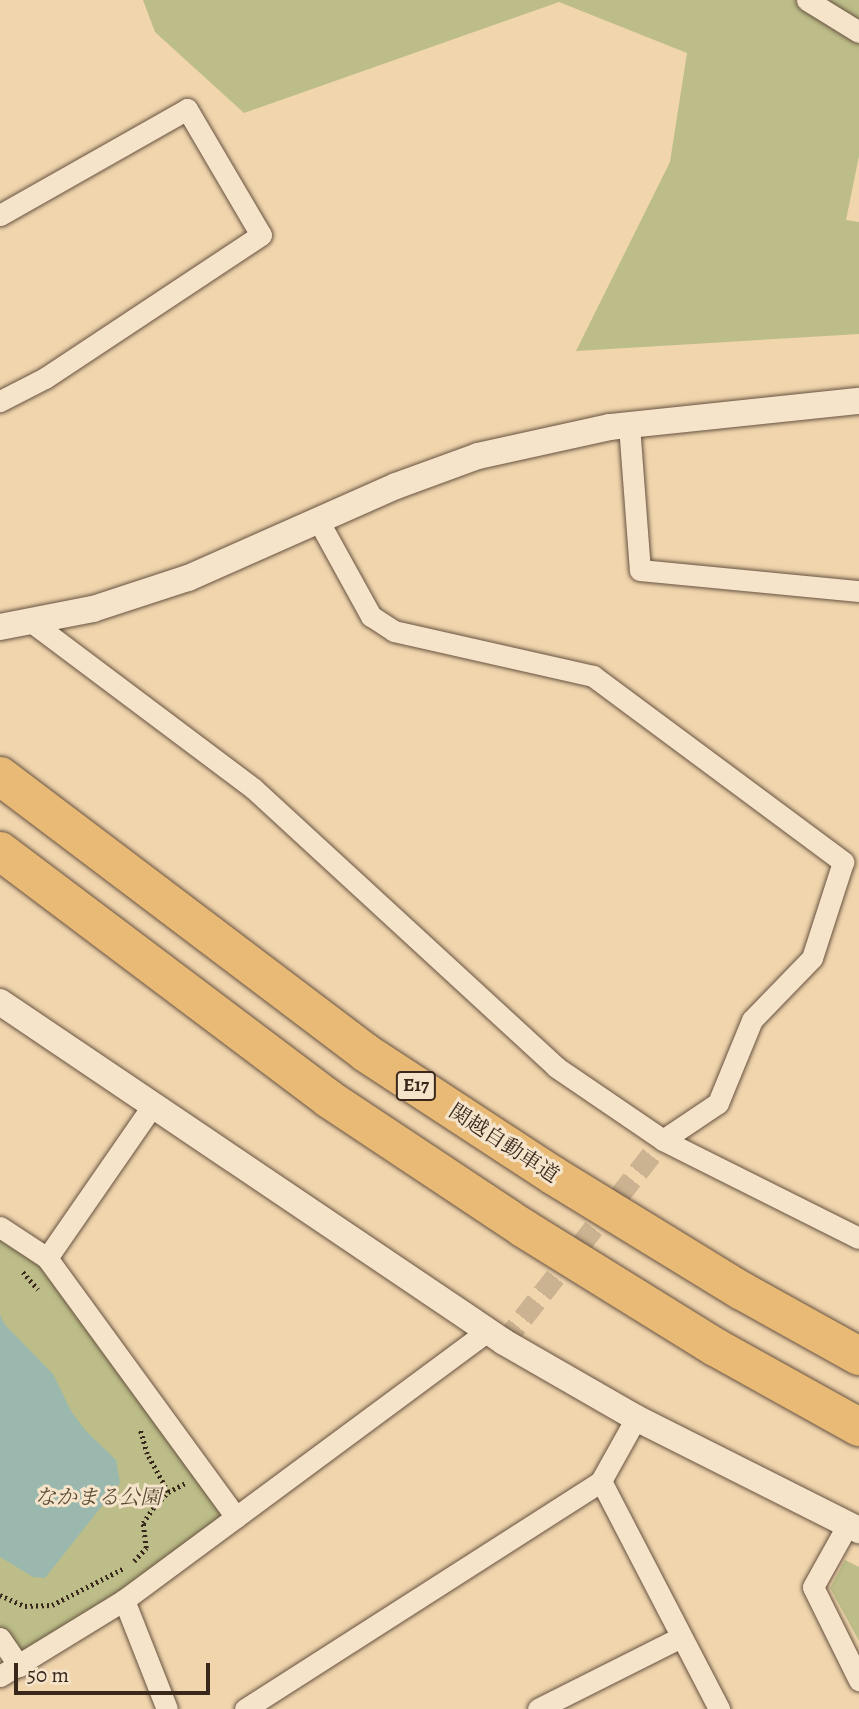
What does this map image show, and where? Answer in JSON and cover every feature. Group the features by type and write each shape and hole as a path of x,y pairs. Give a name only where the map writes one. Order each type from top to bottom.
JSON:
{"highway":[{"name":"関越自動車道","path":"0,776 366,1052 554,1176 742,1291 859,1356"},
{"path":"0,851 328,1099 523,1228 715,1347 859,1427"}],"street":[{"path":"807,0 859,32"},
{"path":"0,215 187,109 261,234 45,379 0,401"},
{"path":"12,621 93,609 188,578 396,486 478,456 629,425 859,401"},
{"path":"629,425 640,570 859,591"},
{"path":"318,520 372,615 394,631 593,676 843,862 812,958 752,1020 718,1103 663,1140"},
{"path":"12,621 254,789 556,1067 663,1140 859,1238"},
{"path":"0,1002 488,1331 636,1418 853,1527 813,1587 859,1680"},
{"path":"47,1258 153,1105"},
{"path":"0,1227 47,1258 236,1517"},
{"path":"0,1676 124,1600 488,1331"},
{"path":"245,1709 601,1481 636,1418"},
{"path":"601,1481 719,1709"},
{"path":"124,1600 167,1709"},
{"path":"0,1637 19,1665"},
{"path":"538,1709 681,1637"}],"path":[{"path":"16,1268 47,1300"},
{"path":"0,1595 25,1606 52,1605 131,1564 145,1548 143,1523 168,1492 147,1454 139,1425"}],"green space":[{"path":"143,0 859,0 859,156 846,220 859,222 859,334 576,351 670,162 687,53 559,2 244,113 155,32"},
{"name":"なかまる公園","path":"0,1227 47,1258 236,1517 19,1666 0,1637"},
{"path":"845,1560 859,1567 859,1641 830,1588"}],"water":[{"path":"0,1315 5,1325 53,1374 71,1411 85,1430 116,1460 120,1483 45,1578 33,1577 0,1557"}],"tunnel":[{"path":"504,1342 663,1140"}]}
